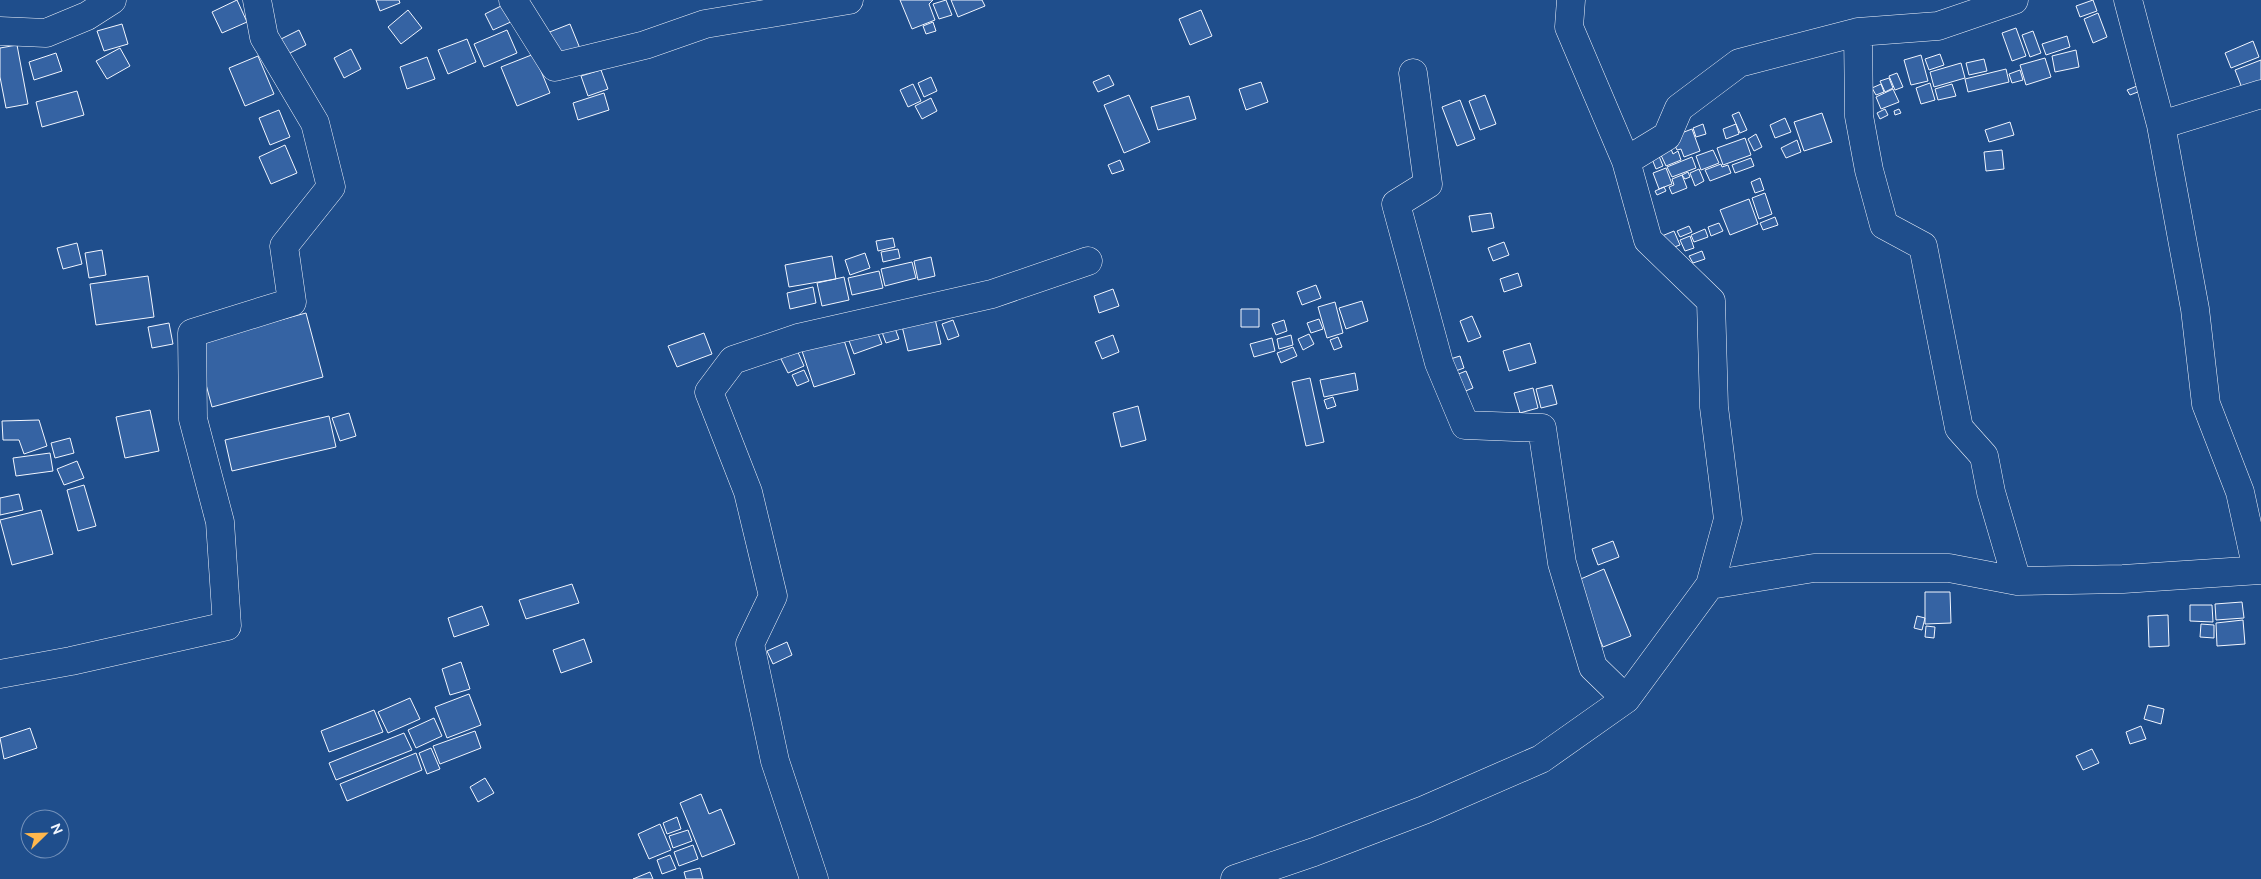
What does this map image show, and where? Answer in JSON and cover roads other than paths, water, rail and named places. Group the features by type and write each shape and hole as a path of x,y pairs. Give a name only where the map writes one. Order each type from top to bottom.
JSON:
{"street":[{"path":"0,31 46,33 88,16 112,0"},
{"path":"0,674 71,661 227,626 220,522 193,419 192,333 292,302 284,246 331,186 315,123 264,37 257,0"},
{"path":"514,0 555,67 645,45 705,24 849,0"},
{"path":"1235,879 1314,852 1424,810 1541,760 1626,699 1710,585 1728,518 1714,407 1711,301 1648,240 1626,161 1569,27 1571,0"},
{"path":"1626,161 1667,136 1679,108 1739,63 1858,32 1938,26 2014,0"},
{"path":"1710,585 1814,568 1948,568 2016,581 2123,579 2259,570 2240,492 2206,404 2195,309 2161,125 2128,0"},
{"path":"1858,32 1859,116 1869,170 1884,225 1923,246 1959,428 1984,456 1991,492 2016,581"},
{"path":"1413,73 1428,184 1396,204 1439,363 1465,425 1542,428 1562,564 1593,667 1626,699"},
{"path":"2161,125 2261,94"},
{"path":"814,879 775,761 750,644 773,596 748,492 709,392 733,360 798,338 992,294 1088,261"}]}
